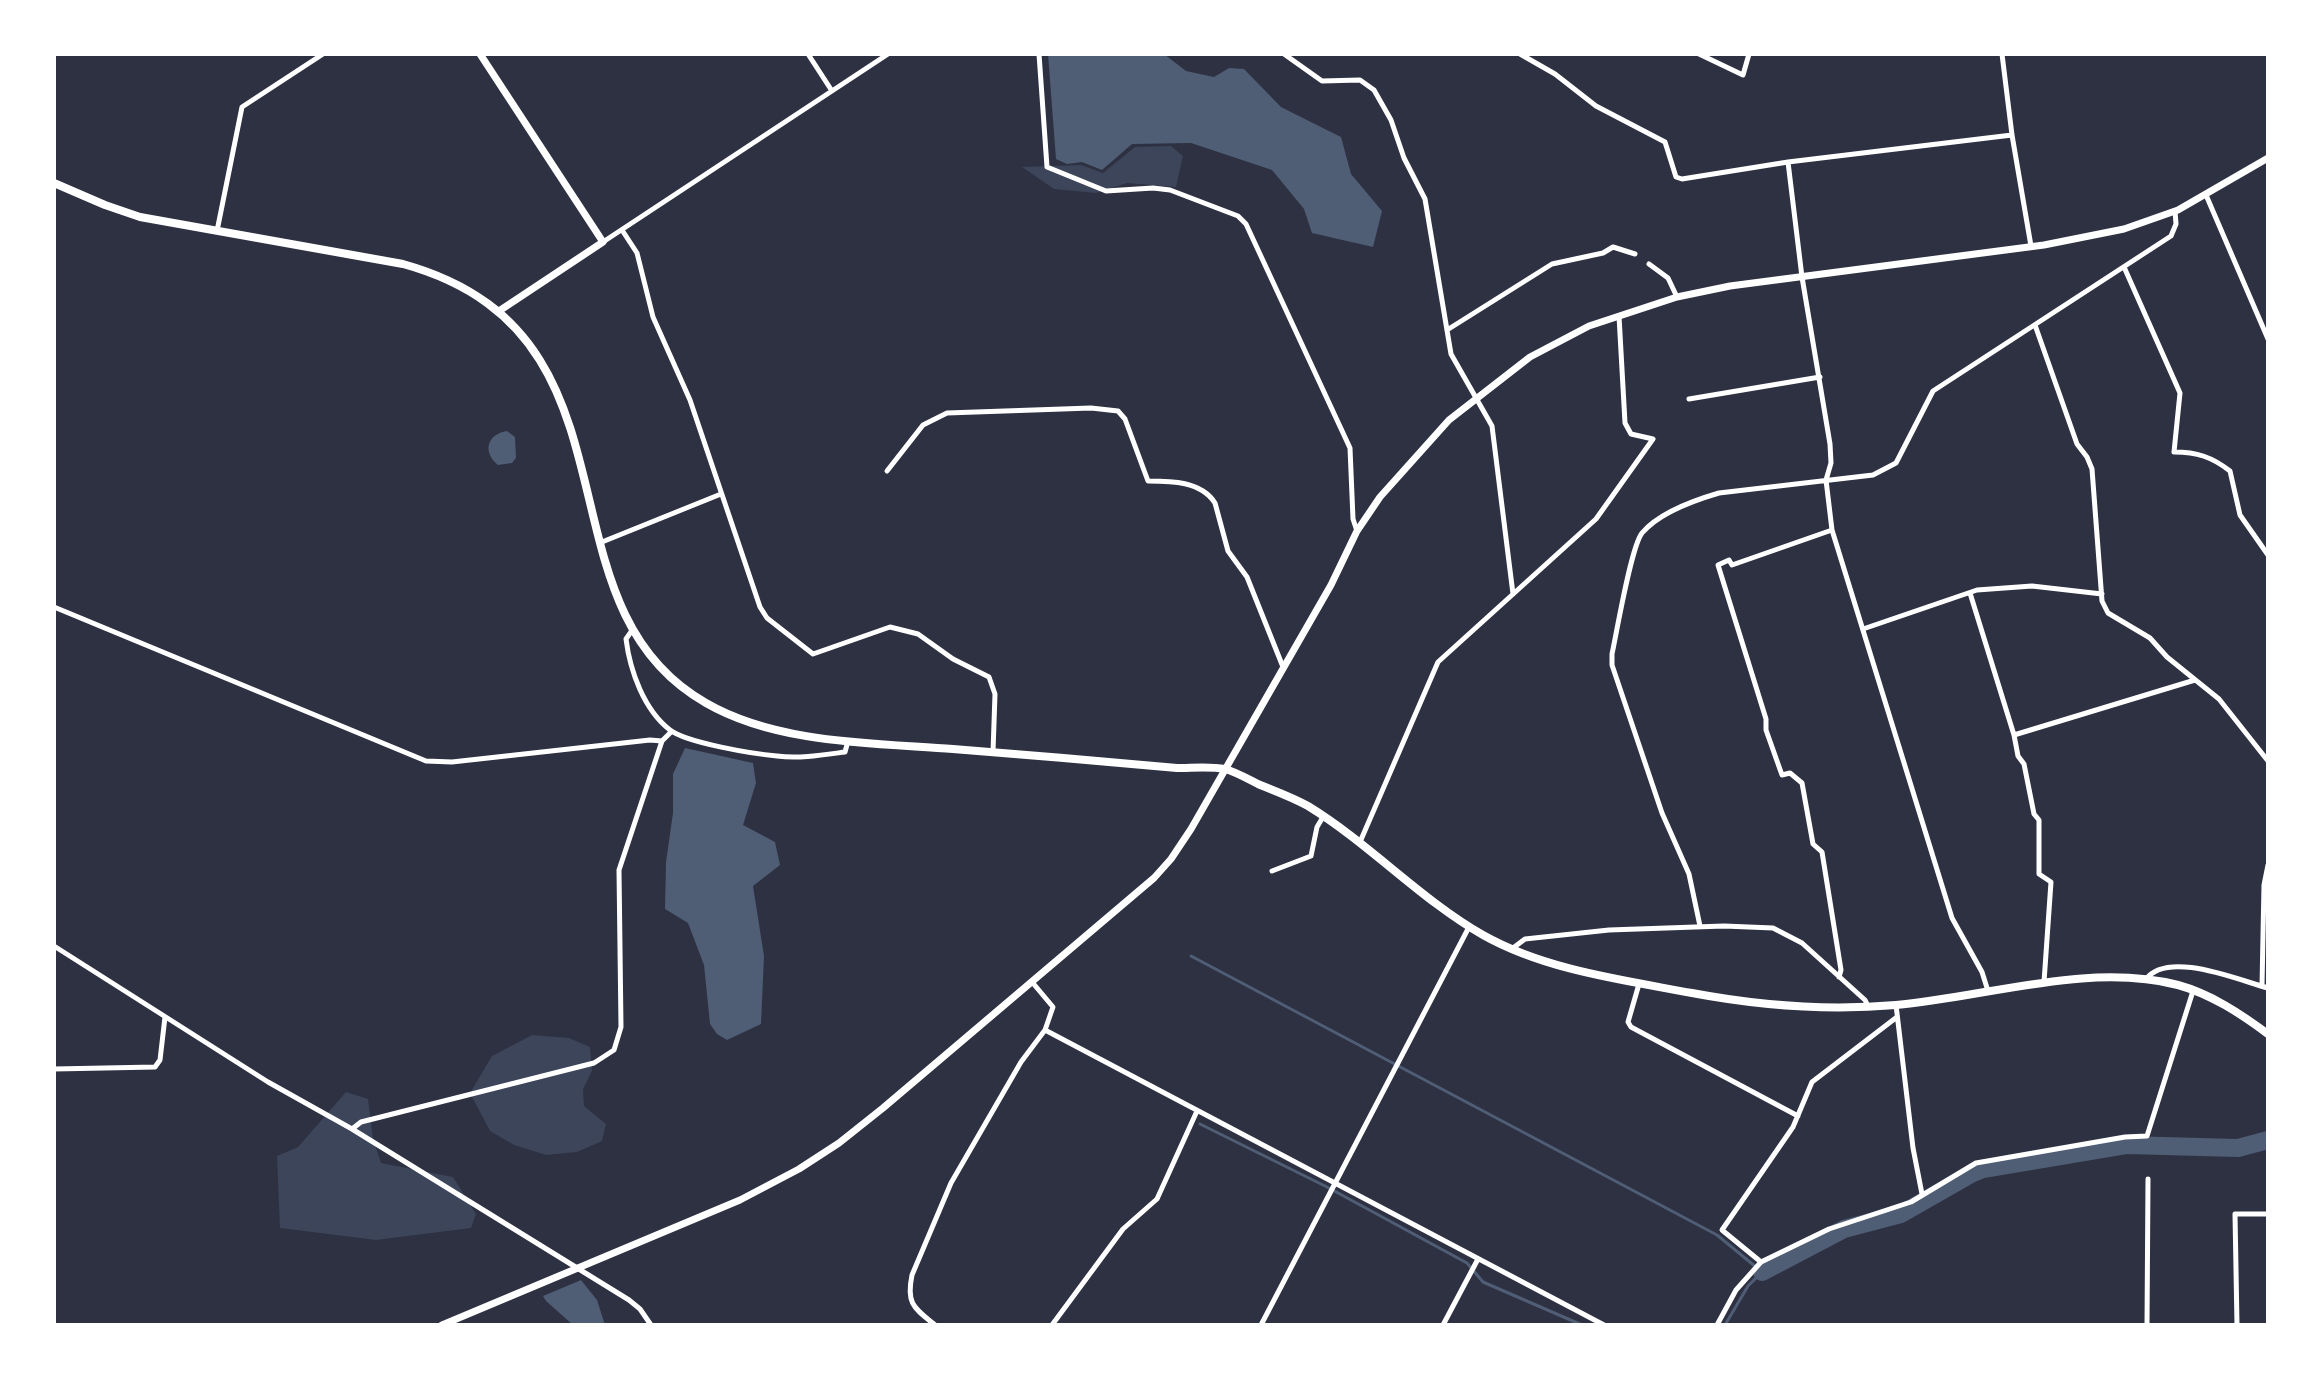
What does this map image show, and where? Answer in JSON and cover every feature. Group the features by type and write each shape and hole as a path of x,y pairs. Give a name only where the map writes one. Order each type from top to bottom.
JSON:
{"main road":[{"path":"54,183 140,217 429,271 453,281 499,311 530,344 554,383 571,431 616,593 633,629 667,673 706,704 780,733 1177,768 1224,769 1292,798 1323,817 1469,926 1513,948 1564,966 1640,982 1766,1006 1821,1009 1896,1005 2044,983 2106,978 2146,979 2193,991 2242,1014 2268,1034"}],"street":[{"path":"217,232 242,107 323,54"},
{"path":"480,54 603,242"},
{"path":"808,54 832,91"},
{"path":"499,311 888,54"},
{"path":"1039,54 1047,167 1110,192 1153,188 1170,190 1238,216 1246,224 1350,448 1353,519 1357,531"},
{"path":"1284,54 1322,81 1360,80 1374,90 1425,199 1451,354 1492,426 1513,594"},
{"path":"1520,54 1555,74 1596,106 1665,142 1676,177 1682,179 1788,162 2012,135"},
{"path":"1699,54 1743,75 1749,54"},
{"path":"2002,54 2031,246"},
{"path":"442,1325 740,1200 809,1163 883,1108 1154,878 1191,829 1331,585 1357,531 1380,497 1431,437 1530,357 1589,326 1677,297 2031,246 2124,229 2175,211 2268,158"},
{"path":"1788,162 1802,277 1830,444 1831,463 1826,480 1832,530 1952,918 1982,972 1988,992"},
{"path":"2206,195 2268,339"},
{"path":"1700,926 1689,874 1662,813 1612,665 1639,537 1649,526 1705,497 1873,475 1896,463 1933,391 2171,236 2176,224 2175,211"},
{"path":"622,230 637,253 653,317 690,400 760,607 767,618 813,654 890,627 918,634 953,659 983,672 989,677 995,694 993,752"},
{"path":"1447,330 1552,264 1603,253 1613,247 1635,254"},
{"path":"1649,264 1668,278 1677,297"},
{"path":"2124,267 2180,393 2174,452 2194,452 2214,458 2230,471 2240,515 2268,555"},
{"path":"1359,843 1438,662 1596,519 1653,439 1631,434 1625,423 1618,315"},
{"path":"2035,325 2077,444 2092,469 2102,594 2108,613 2150,638 2167,657 2230,711 2268,761"},
{"path":"1689,399 1820,377"},
{"path":"887,471 923,425 947,413 1091,408 1118,411 1125,419 1148,481 1184,483 1211,497 1215,503 1228,551 1252,587 1283,667"},
{"path":"602,542 721,494"},
{"path":"1832,530 1732,565 1729,560 1718,565 1782,775 1790,773 1802,783 1813,844 1822,852 1841,970 1839,977"},
{"path":"1863,629 1970,593 2032,586 2102,594"},
{"path":"1970,593 2018,756 2024,764 2034,814 2039,820 2039,874 2051,882 2044,983"},
{"path":"54,607 426,761 452,762 662,741"},
{"path":"633,629 626,639 629,659 649,708 671,732 695,741 778,757 845,752 848,740"},
{"path":"2014,735 2195,680"},
{"path":"352,1129 361,1122 594,1063 614,1050 621,1027 619,870 662,741 671,732"},
{"path":"1272,871 1311,856 1317,827 1323,817"},
{"path":"2146,979 2152,971 2167,967 2192,967 2265,987 2264,885 2268,865"},
{"path":"1261,1325 1469,926"},
{"path":"1513,948 1525,939 1623,929 1764,927 1783,931 1802,943 1865,1000 1868,1007"},
{"path":"54,946 268,1082 352,1129 629,1300 651,1325"},
{"path":"935,1325 914,1308 909,1290 912,1275 951,1183 1021,1062 1045,1030 1053,1007 1032,982"},
{"path":"1640,982 1628,1022 1631,1027 1798,1116"},
{"path":"1717,1325 1736,1290 1761,1262 1829,1229 1898,1207 1976,1163 2125,1137 2147,1136 2193,991"},
{"path":"1896,1005 1913,1148 1922,1194"},
{"path":"54,1069 155,1067 160,1060 165,1017"},
{"path":"1761,1262 1722,1230 1798,1116 1812,1082 1897,1017"},
{"path":"1045,1030 1478,1259 1590,1322 1604,1325"},
{"path":"1052,1325 1123,1229 1157,1199 1197,1111"},
{"path":"2147,1325 2148,1179"},
{"path":"2237,1325 2235,1214 2268,1214"},
{"path":"1443,1325 1478,1259"}],"shaded area":[{"path":"1048,54 1164,54 1186,71 1214,77 1229,68 1244,69 1281,107 1341,137 1351,174 1382,211 1373,247 1312,233 1304,209 1272,170 1191,143 1132,144 1102,170 1082,162 1067,164 1056,159"},
{"path":"1171,146 1183,156 1176,187 1127,183 1096,193 1054,189 1022,167 1081,165 1103,173 1135,147"},
{"path":"507,431 515,437 516,458 512,463 498,465 490,455 489,444 495,436"},
{"path":"685,748 753,763 756,783 743,825 775,842 780,865 753,886 764,956 761,1024 727,1040 717,1034 710,1024 704,965 688,923 665,909 673,774"},
{"path":"532,1035 569,1038 590,1047 592,1071 583,1089 584,1106 606,1124 602,1141 577,1152 546,1155 514,1145 490,1131 470,1093 492,1056"},
{"path":"346,1092 368,1099 373,1138 381,1163 453,1177 476,1214 471,1228 376,1240 280,1228 277,1156 298,1147"},
{"path":"581,1280 597,1300 605,1325 573,1325 543,1296"}],"waterway":[{"path":"1191,956 1717,1235 1762,1272 1748,1286 1725,1325"},
{"path":"1200,1124 1327,1187 1467,1263 1483,1282 1582,1325"},
{"path":"1762,1272 1844,1229 1901,1214 1983,1169 2126,1145 2238,1148 2268,1140"}]}
